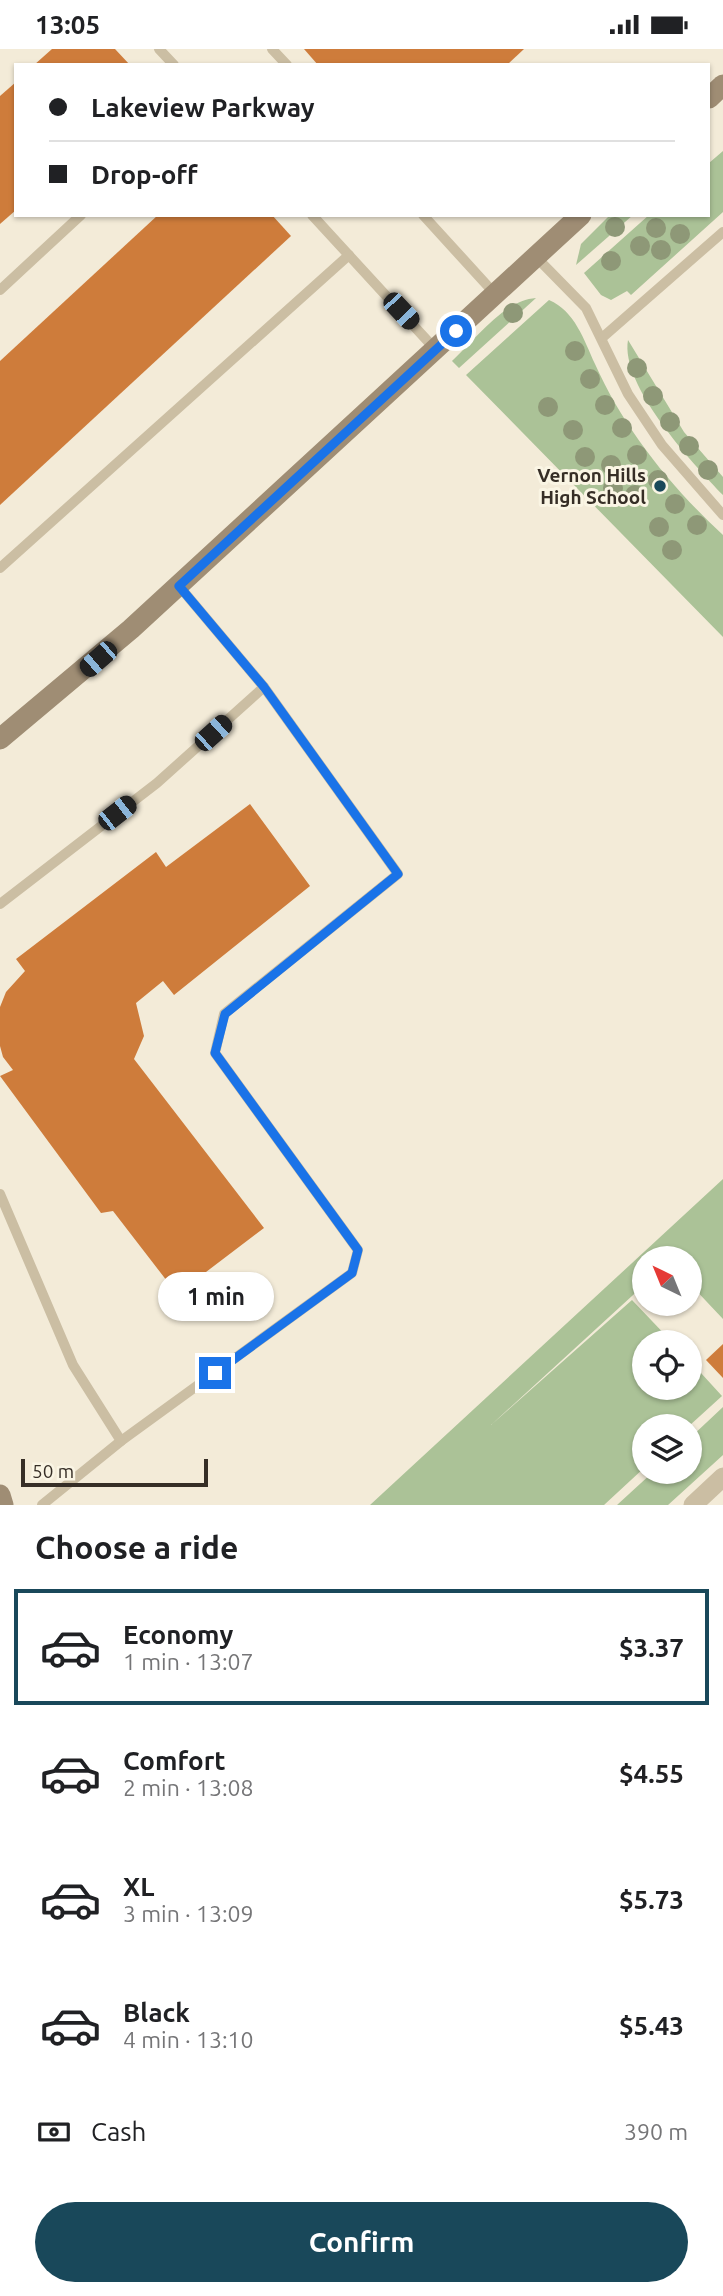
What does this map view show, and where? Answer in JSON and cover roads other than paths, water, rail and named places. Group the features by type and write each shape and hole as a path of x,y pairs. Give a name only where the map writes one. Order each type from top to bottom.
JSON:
{"street":[{"path":"710,97 723,85"},
{"path":"0,739 65,688 179,586 579,217"},
{"path":"693,1505 723,1476"},
{"path":"0,1495 3,1505"}],"lane":[{"path":"159,49 172,63"},
{"path":"272,49 285,63"},
{"path":"0,290 78,217"},
{"path":"314,217 436,349"},
{"path":"426,217 495,294"},
{"path":"603,337 723,232"},
{"path":"0,568 349,255"},
{"path":"536,257 586,308 603,337 628,394 662,445 723,515"},
{"path":"42,1505 121,1441 352,1273 358,1250 215,1053 225,1014 398,874 264,687 179,586"},
{"path":"0,904 157,783 264,687"},
{"path":"0,1195 73,1365 121,1441"}],"place":[{"name":"Vernon Hills High School","path":"660,486"}]}
